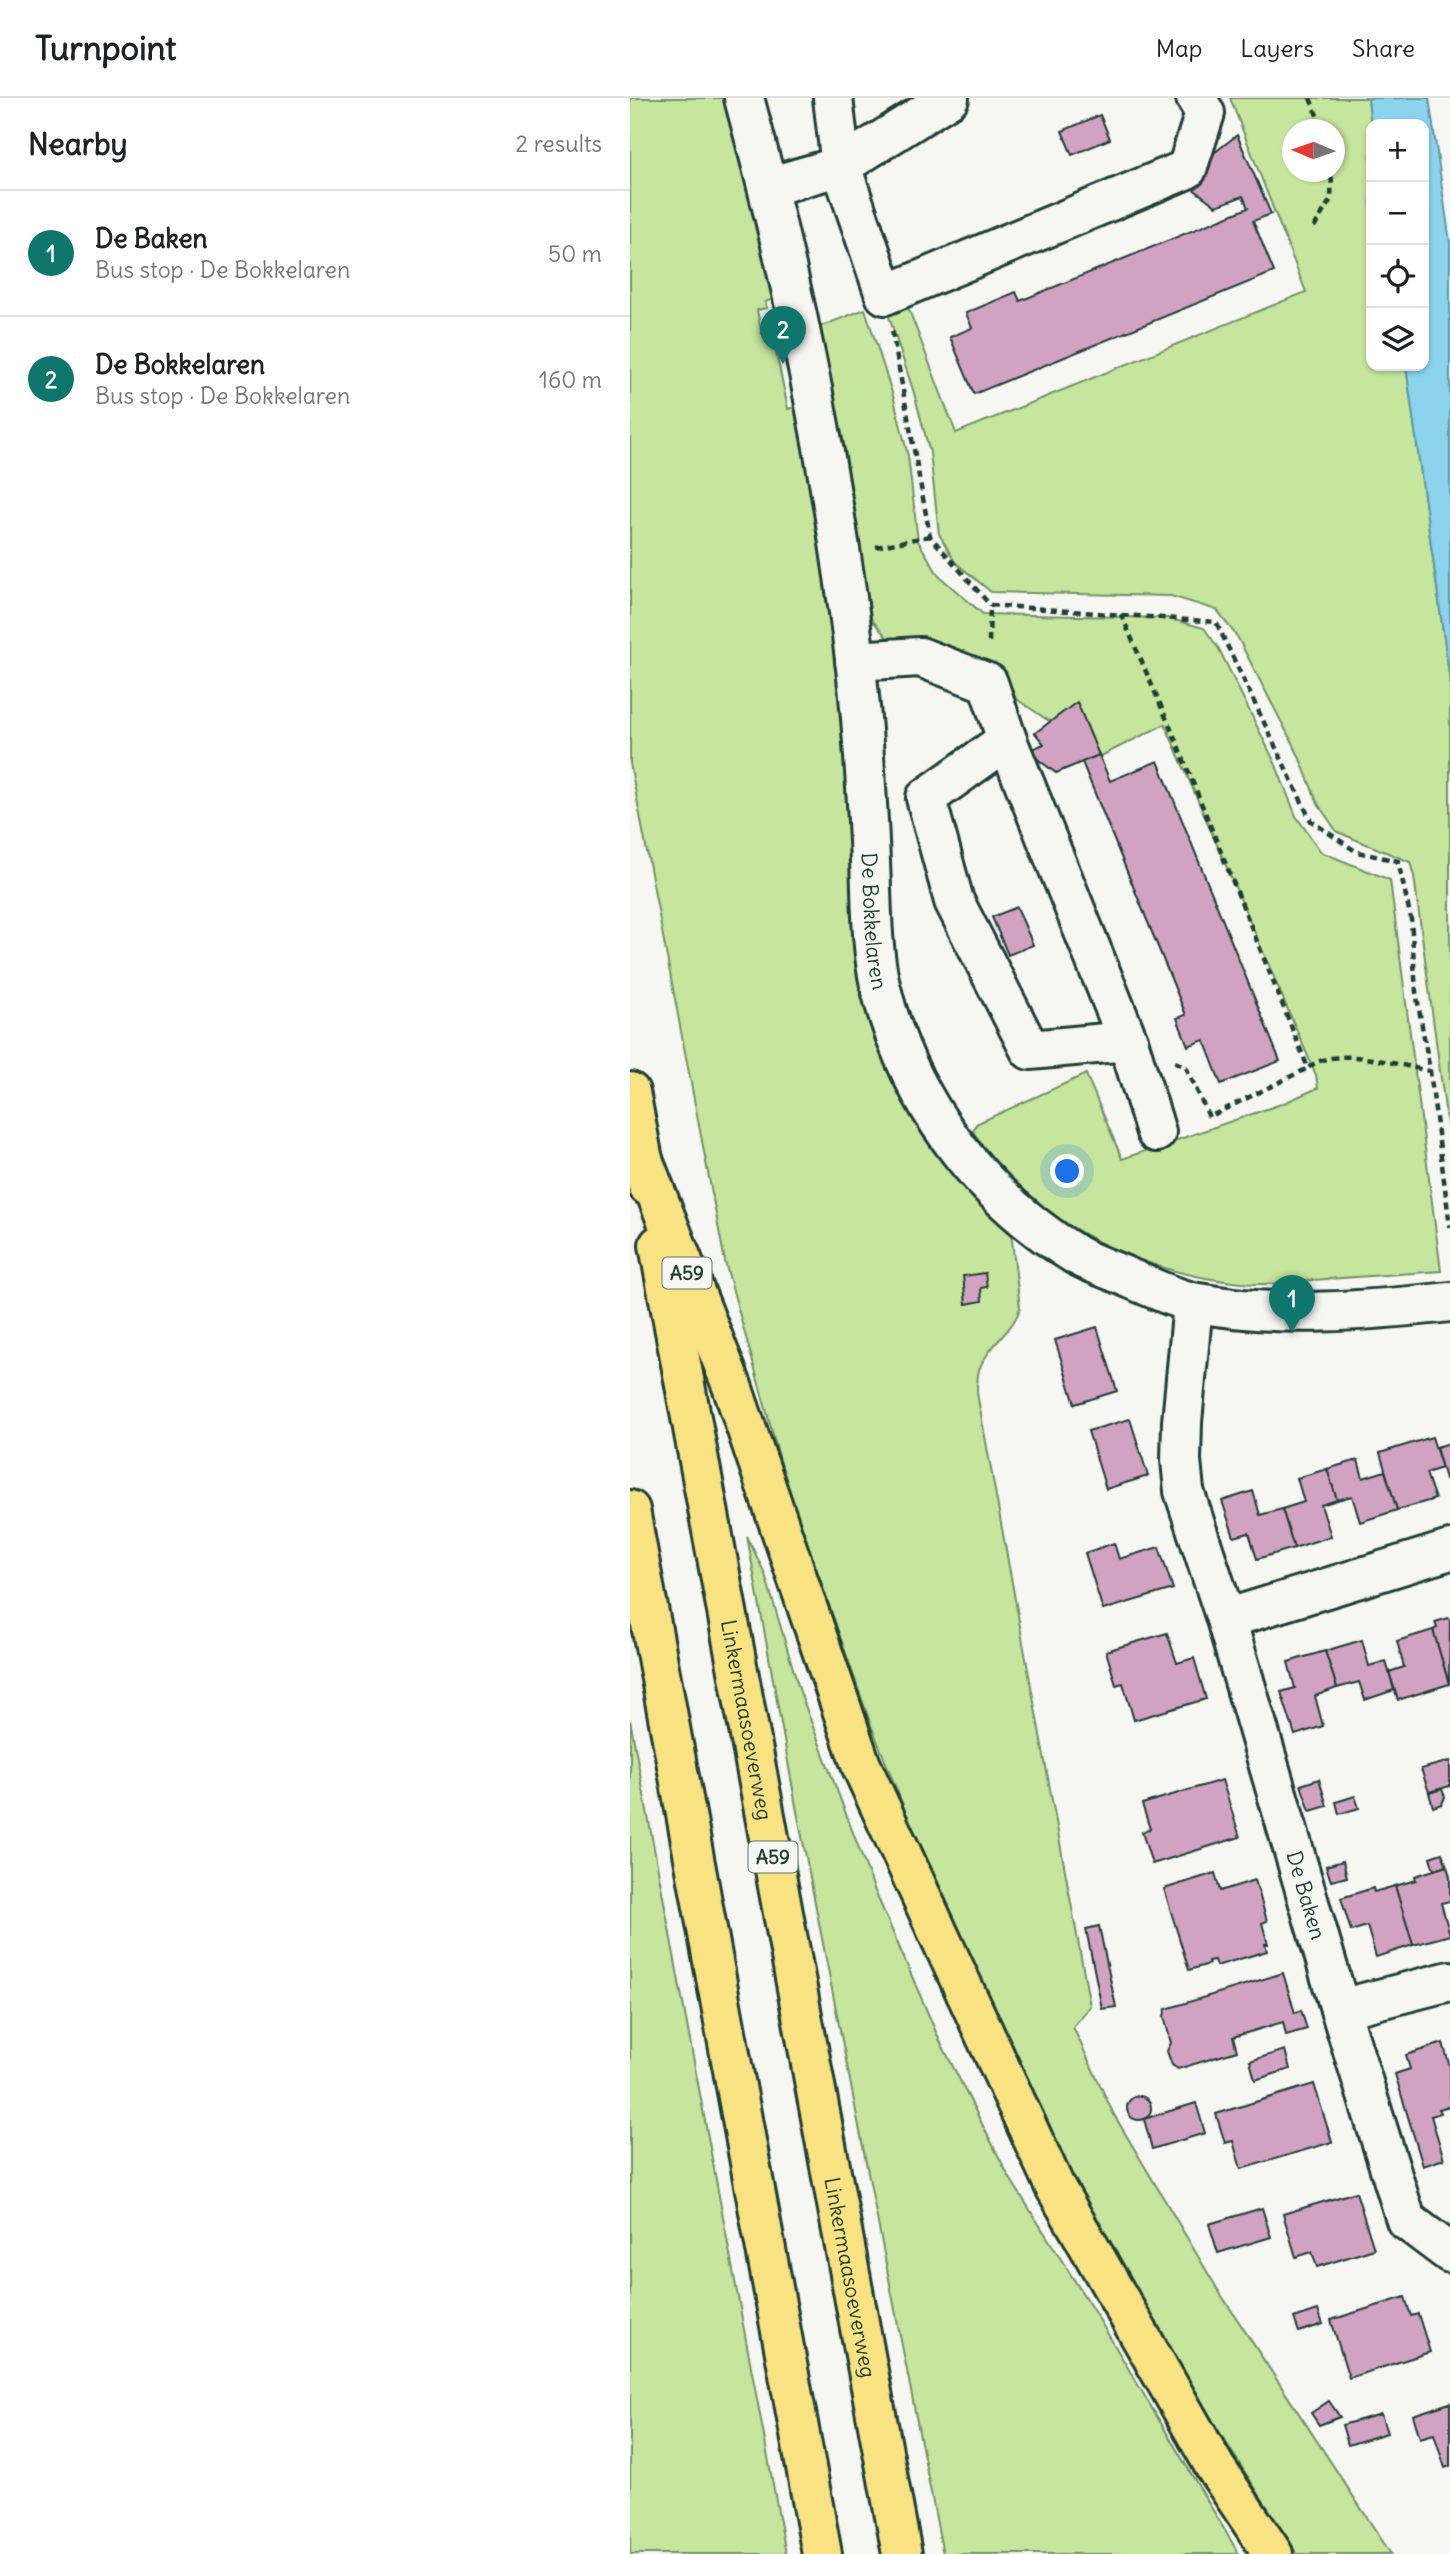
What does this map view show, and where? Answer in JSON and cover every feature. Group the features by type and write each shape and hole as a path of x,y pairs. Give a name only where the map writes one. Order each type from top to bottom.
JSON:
{"highway":[{"name":"Linkermaasoeverweg","path":"630,1092 902,2554"},
{"name":"A59","path":"643,1160 732,1386 861,1765 1054,2185 1214,2467 1273,2554"},
{"path":"630,1510 822,2554"}],"street":[{"name":"De Bokkelaren","path":"744,98 768,187 810,374 833,499 855,661 874,934 880,981 899,1046 938,1123 967,1162 1015,1212 1080,1257 1193,1303 1292,1313 1450,1302"},
{"path":"833,98 841,166 885,295 1187,169 1205,113 1196,98"},
{"path":"768,187 841,166 949,98"},
{"path":"855,661 920,657 988,683 1007,740 1128,1041 1156,1132"},
{"path":"1007,740 926,798 954,901 1030,1050 1128,1041"},
{"name":"De Baken","path":"1193,1303 1182,1422 1181,1460 1184,1491 1226,1619 1340,2009 1406,2220 1450,2253"},
{"path":"1226,1619 1450,1549"},
{"path":"1340,2009 1450,1981"}],"path":[{"path":"1310,98 1319,119"},
{"path":"1314,227 1331,199 1332,182"},
{"path":"885,295 930,536 990,605 1216,622 1311,821 1357,852 1398,861 1411,919 1416,992 1430,1071 1450,1227"},
{"path":"840,554 930,536"},
{"path":"1121,614 1177,743 1308,1068"},
{"path":"1128,1041 1186,1068 1209,1117 1308,1068 1317,1060 1341,1056 1430,1071"}],"green space":[{"path":"630,98 726,98 776,298 765,302 767,308 757,310 762,334 772,333 788,409 798,406 818,511 888,1066 910,1112 939,1156 973,1197 1011,1232 1020,1308 1017,1317 983,1361 978,1373 977,1393 1090,2006 1073,2027 1113,2113 1218,2290 1391,2554 1297,2554 1150,2323 1044,2138 949,1922 871,1725 787,1485 725,1262 630,763"},
{"path":"1230,98 1368,98 1370,119 1366,119 1366,371 1407,371 1450,681 1450,1146 1410,862 1337,832 1318,804 1298,754 1238,638 1217,610 1171,596 991,592 955,562 939,534 930,453 884,301 903,294 956,433 1306,292"},
{"path":"865,309 894,399 908,456 918,541 939,576 983,614 1167,618 1204,628 1219,649 1275,763 1296,816 1321,852 1390,880 1441,1271 1254,1284 1174,1270 1134,1257 1059,1219 1026,1194 997,1164 973,1131 976,1124 1086,1074 1122,1159 1284,1103 1318,1088 1316,1075 1165,724 1101,756 1000,688 974,662 943,644 889,640 867,614 864,577 835,416 814,329"},
{"path":"747,1536 765,1574 800,1692 875,1891 939,2039 1008,2175 1100,2321 1239,2554 943,2554 796,1806"},
{"path":"630,1720 786,2554 630,2554"}],"water":[{"path":"1368,98 1429,98 1450,242 1450,681 1407,371 1429,371 1429,119 1370,119"}],"building":[{"path":"1100,115 1110,139 1072,155 1062,131"},
{"path":"1237,135 1271,214 1253,221 1274,272 974,394 950,337 972,328 966,313 1016,292 1020,301 1248,208 1243,196 1216,206 1188,185 1205,178 1196,167"},
{"path":"1077,702 1099,755 1056,773 1027,751 1044,744 1035,733"},
{"path":"1099,755 1110,781 1158,761 1280,1061 1221,1084 1204,1040 1188,1046 1177,1018 1186,1015 1082,762"},
{"path":"1017,907 1033,945 1008,955 992,917"},
{"path":"985,1273 987,1287 981,1288 982,1301 966,1304 963,1276"},
{"path":"1097,1327 1117,1391 1075,1404 1055,1340"},
{"path":"1130,1419 1148,1476 1106,1489 1088,1431"},
{"path":"1432,1437 1442,1468 1426,1473 1435,1499 1397,1510 1380,1453"},
{"path":"1450,1443 1450,1478 1445,1479 1436,1447"},
{"path":"1358,1460 1363,1478 1385,1471 1397,1510 1360,1522 1352,1496 1337,1500 1327,1469"},
{"path":"1327,1469 1337,1500 1321,1505 1331,1536 1294,1548 1282,1509 1304,1502 1297,1478"},
{"path":"1253,1491 1260,1515 1282,1509 1294,1548 1257,1559 1249,1533 1234,1537 1222,1501"},
{"path":"1114,1543 1119,1559 1159,1547 1173,1589 1103,1610 1085,1553"},
{"path":"1449,1618 1449,1684 1433,1630 1437,1628 1435,1622"},
{"path":"1433,1630 1449,1684 1398,1700 1389,1672 1404,1667 1397,1641"},
{"path":"1167,1633 1177,1663 1194,1658 1206,1699 1134,1720 1123,1683 1116,1685 1106,1651"},
{"path":"1362,1640 1369,1666 1386,1661 1394,1690 1365,1700 1359,1682 1337,1688 1325,1651"},
{"path":"1325,1651 1337,1688 1315,1696 1323,1726 1295,1735 1281,1692 1295,1688 1288,1662"},
{"path":"1450,1761 1450,1786 1429,1792 1421,1769"},
{"path":"1319,1779 1327,1806 1310,1811 1301,1785"},
{"path":"1222,1780 1240,1837 1152,1864 1142,1832 1150,1829 1142,1804"},
{"path":"1442,1789 1445,1797 1442,1804 1433,1807 1429,1793"},
{"path":"1355,1796 1359,1808 1339,1814 1336,1802"},
{"path":"1442,1853 1447,1866 1434,1870 1430,1857"},
{"path":"1343,1861 1347,1877 1331,1881 1326,1866"},
{"path":"1447,1866 1450,1901 1441,1903 1450,1935 1413,1945 1395,1886 1416,1880 1415,1876"},
{"path":"1215,1873 1220,1891 1255,1880 1267,1921 1262,1923 1268,1944 1265,1944 1267,1951 1216,1966 1214,1960 1208,1961 1209,1964 1189,1970 1164,1889"},
{"path":"1395,1886 1413,1945 1376,1957 1367,1926 1351,1931 1341,1898 1373,1888 1374,1892"},
{"path":"1099,1926 1116,2007 1102,2009 1086,1929"},
{"path":"1283,1973 1295,2013 1301,2010 1307,2029 1286,2035 1283,2022 1233,2037 1237,2051 1178,2069 1172,2065 1167,2051 1171,2043 1164,2016 1166,2009"},
{"path":"1443,2043 1450,2067 1450,2106 1439,2109 1441,2113 1431,2116 1444,2159 1423,2166 1395,2074 1410,2069 1406,2055"},
{"path":"1285,2050 1290,2069 1255,2080 1250,2061"},
{"path":"1314,2084 1332,2142 1241,2169 1233,2141 1225,2143 1216,2114"},
{"path":"1139,2096 1150,2103 1151,2108 1144,2119 1139,2120 1128,2113 1127,2108 1134,2097"},
{"path":"1196,2103 1205,2133 1152,2149 1144,2119"},
{"path":"1356,2192 1374,2249 1317,2267 1312,2252 1296,2257 1283,2214"},
{"path":"1262,2208 1271,2237 1218,2253 1209,2224"},
{"path":"1405,2297 1411,2316 1418,2314 1430,2352 1349,2378 1331,2320"},
{"path":"1318,2310 1323,2324 1299,2332 1294,2318"},
{"path":"1329,2401 1340,2417 1319,2425 1311,2413"},
{"path":"1450,2403 1450,2466 1445,2468 1434,2434 1420,2438 1413,2415"},
{"path":"1381,2414 1387,2433 1348,2445 1342,2425"}],"place":[{"name":"De Bokkelaren","path":"783,364"},
{"name":"De Baken","path":"1292,1333"}]}
